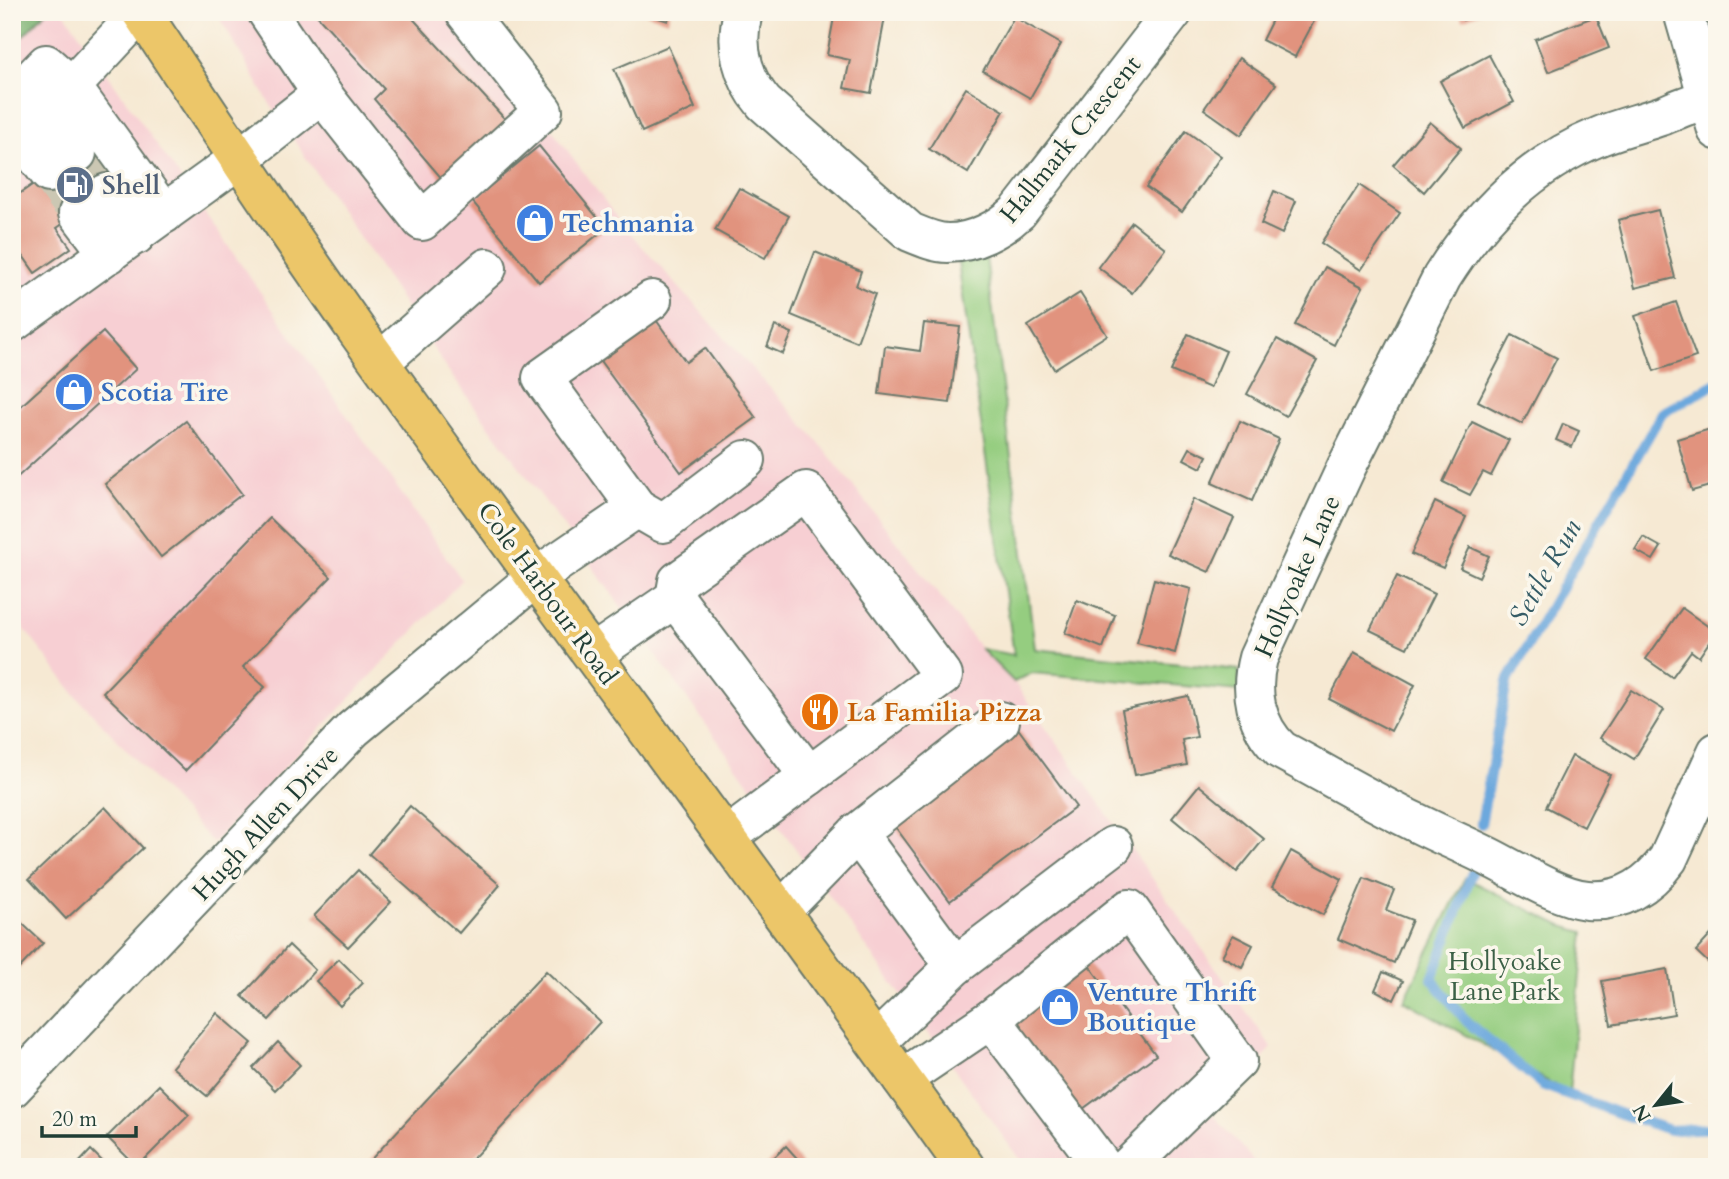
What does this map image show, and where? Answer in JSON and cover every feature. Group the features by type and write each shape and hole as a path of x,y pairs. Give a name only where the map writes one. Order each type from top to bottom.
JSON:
{"main road":[{"name":"Cole Harbour Road","path":"141,12 380,362 965,1167"}],"street":[{"path":"34,117 141,12"},
{"path":"267,12 322,94 422,221 543,111 465,12"},
{"name":"Hallmark Crescent","path":"743,12 739,43 741,57 750,84 764,103 904,227 921,237 949,243 992,232 1018,212 1173,12"},
{"path":"1683,12 1714,109"},
{"path":"12,323 239,159 322,94"},
{"name":"Hollyoake Lane","path":"1714,109 1684,106 1602,135 1529,176 1473,231 1437,286 1346,468 1258,657 1253,685 1261,720 1273,742 1281,750 1416,823 1555,890 1585,900 1608,899 1625,894 1645,884 1659,872 1668,859 1717,752"},
{"path":"34,117 63,163"},
{"path":"34,117 136,234"},
{"path":"92,203 136,234"},
{"path":"380,362 487,268"},
{"path":"652,299 542,378 637,508 663,523 746,460"},
{"path":"593,654 675,598 678,581 806,491 943,676 727,837"},
{"name":"Hugh Allen Drive","path":"12,1088 353,729 536,578 637,508"},
{"path":"675,598 809,776"},
{"path":"781,911 857,833 1000,721"},
{"path":"857,833 955,966"},
{"path":"876,1042 955,966 1113,846"},
{"path":"902,1079 991,1019 1129,909 1237,1061 1128,1167"},
{"path":"991,1019 1103,1167"}],"shaded area":[{"path":"46,12 64,12 462,580 213,843 77,697 12,613 12,47"},
{"path":"216,12 466,12 620,222 817,440 981,649 1014,682 1272,1048 1213,1114 1259,1167 1025,1167 452,376 270,104"},
{"path":"1667,1159 1692,1167 1592,1167 1600,1161"}],"green space":[{"path":"12,12 46,12 12,47"},
{"path":"986,257 1035,649 1239,670 1240,691 1032,673 1014,682 981,649 1014,655 958,262"},
{"name":"Hollyoake Lane Park","path":"1465,878 1562,926 1584,932 1569,1093 1404,1000"}],"building":[{"path":"314,12 407,12 514,129 449,187 374,99 384,89"},
{"path":"640,12 670,12 668,21"},
{"path":"835,12 886,12 871,93 844,88 850,60 827,55"},
{"path":"1276,12 1319,12 1295,57 1262,40"},
{"path":"1459,12 1482,12 1463,20"},
{"path":"1596,16 1609,48 1548,72 1535,39"},
{"path":"1014,17 1061,44 1030,98 983,71"},
{"path":"668,46 695,108 642,132 614,69"},
{"path":"1489,55 1514,102 1465,128 1440,81"},
{"path":"1239,58 1276,84 1241,135 1204,109"},
{"path":"966,88 1004,111 968,173 929,149"},
{"path":"1430,122 1461,148 1424,192 1393,165"},
{"path":"1186,131 1221,156 1182,212 1146,187"},
{"name":"Shell","path":"101,137 129,178 57,228 71,248 35,273 12,240 12,199"},
{"path":"539,146 606,228 539,282 472,201"},
{"path":"1359,185 1400,213 1361,270 1321,243"},
{"path":"739,188 789,216 765,258 715,230"},
{"path":"1274,191 1296,201 1282,234 1261,224"},
{"path":"1658,210 1675,278 1635,288 1618,220"},
{"path":"1132,222 1166,249 1132,293 1098,267"},
{"path":"815,252 861,271 856,286 875,294 857,342 791,315"},
{"path":"1325,267 1363,287 1334,345 1295,325"},
{"path":"1080,293 1107,335 1054,369 1028,326"},
{"path":"1676,302 1696,357 1654,371 1635,316"},
{"path":"654,317 686,362 705,348 756,418 681,472 598,358"},
{"path":"924,323 960,327 950,403 879,394 885,346 920,351"},
{"path":"775,326 792,333 783,354 767,347"},
{"name":"Scotia Tire","path":"103,332 136,369 12,482 12,414"},
{"path":"1188,334 1226,351 1210,388 1171,371"},
{"path":"1512,335 1557,358 1522,424 1478,401"},
{"path":"1277,339 1317,361 1286,416 1247,394"},
{"path":"186,421 242,494 161,557 105,484"},
{"path":"1240,421 1279,439 1252,501 1212,483"},
{"path":"1472,422 1509,440 1491,476 1483,472 1470,495 1443,482"},
{"path":"1563,424 1579,431 1572,447 1556,440"},
{"path":"1717,427 1717,484 1692,491 1677,439"},
{"path":"1190,448 1207,456 1201,468 1184,459"},
{"path":"1193,499 1234,518 1209,572 1168,554"},
{"path":"1435,502 1466,517 1443,568 1411,554"},
{"path":"270,518 331,577 243,667 265,687 185,771 103,692"},
{"path":"1643,537 1661,547 1653,560 1635,550"},
{"path":"1470,547 1489,556 1479,577 1460,568"},
{"path":"1397,576 1434,594 1407,648 1370,630"},
{"path":"1154,579 1191,589 1175,653 1137,643"},
{"path":"1077,600 1115,615 1103,648 1065,633"},
{"path":"1682,608 1716,632 1699,657 1691,651 1672,677 1646,659"},
{"path":"1354,652 1415,685 1391,731 1329,699"},
{"path":"1631,690 1664,710 1634,759 1600,738"},
{"path":"1188,696 1197,737 1182,740 1187,765 1135,775 1122,710"},
{"path":"1014,723 1076,807 950,901 888,817"},
{"path":"1572,756 1610,775 1584,827 1546,807"},
{"path":"1199,785 1264,839 1237,872 1172,818"},
{"path":"410,806 500,885 459,933 369,854"},
{"path":"105,807 143,848 66,919 29,879"},
{"path":"1291,851 1342,879 1323,915 1272,887"},
{"path":"358,870 391,902 348,947 314,916"},
{"path":"1364,878 1394,890 1386,910 1412,920 1394,963 1338,939"},
{"path":"12,914 43,943 12,976"},
{"path":"1717,928 1717,971 1696,951"},
{"path":"1233,935 1253,945 1242,967 1222,956"},
{"path":"289,945 315,970 269,1020 242,996"},
{"path":"339,959 363,983 340,1006 316,981"},
{"path":"1085,960 1156,1055 1076,1114 1005,1019"},
{"path":"1667,969 1674,1014 1611,1025 1602,981"},
{"path":"546,971 600,1022 465,1167 364,1167"},
{"path":"1383,972 1403,981 1394,1000 1375,990"},
{"path":"217,1013 252,1043 207,1096 172,1067"},
{"path":"278,1042 300,1065 275,1090 253,1068"},
{"path":"159,1085 189,1115 137,1167 107,1137"},
{"path":"786,1146 805,1167 764,1167"},
{"path":"91,1150 108,1167 75,1167"}],"waterway":[{"name":"Settle Run","path":"1481,824 1507,682 1662,413 1717,383"},
{"name":"Settle Run","path":"1472,873 1432,979 1467,1022 1542,1085 1670,1130 1717,1128"}],"tunnel":[{"path":"77,153 107,193"},
{"path":"49,173 78,213"}],"place":[{"name":"Shell","path":"75,185"},
{"name":"Techmania","path":"535,223"},
{"name":"Scotia Tire","path":"74,392"},
{"name":"La Familia Pizza","path":"820,712"},
{"name":"Venture Thrift Boutique","path":"1060,1007"}]}
